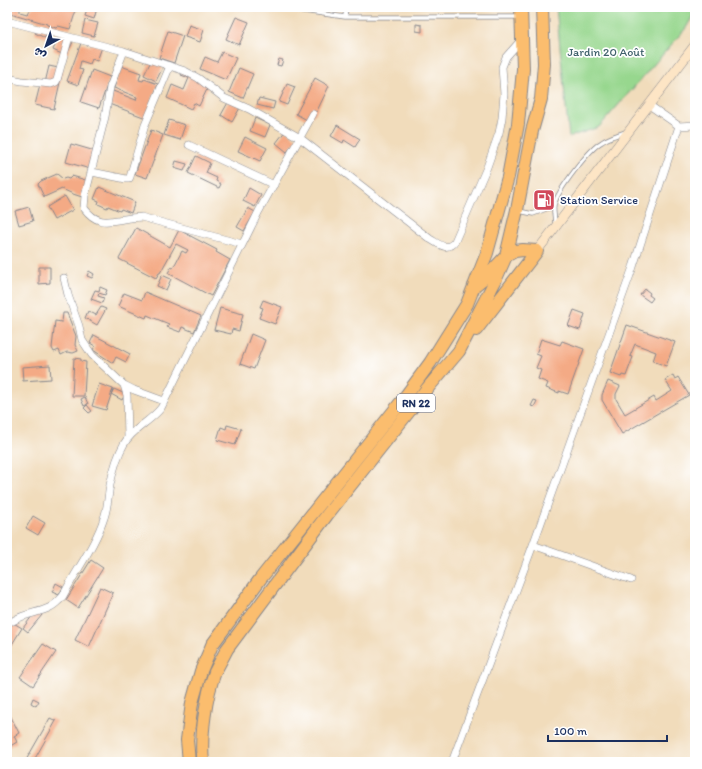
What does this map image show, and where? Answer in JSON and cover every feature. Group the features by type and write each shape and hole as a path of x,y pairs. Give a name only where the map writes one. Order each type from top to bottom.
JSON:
{"highway":[{"name":"RN 22","path":"203,762 202,753 206,708 215,672 227,649 327,515 426,390 460,351 506,256 517,210 532,131 541,99 544,64 542,7"},
{"name":"RN 22","path":"189,762 187,740 192,702 201,670 212,645 261,578 405,397 430,363 467,304 487,253 508,177 518,124 522,69 521,12"},
{"path":"474,286 490,273 506,256 515,251 537,251"},
{"path":"460,351 537,251"}],"main road":[{"path":"537,251 695,45"}],"street":[{"path":"7,21 124,51 185,71 198,78 224,98 249,109 300,138 430,239 445,247 452,246 459,234 487,167 499,133 502,118 504,94 502,67 506,57 522,39"},
{"path":"7,78 22,81 54,83 57,80 70,37"},
{"path":"124,51 110,87 105,117 85,196 84,208 88,214 98,220 114,221 132,217 141,217 242,244"},
{"path":"92,172 129,179 145,125 170,66"},
{"path":"649,105 679,126 695,125"},
{"path":"13,621 19,617 46,610 56,605 63,596 98,533 105,517 110,484 115,465 123,445 133,432 154,416 164,402 242,244 313,114"},
{"path":"452,762 533,545 633,267 679,126"},
{"path":"190,146 274,185"},
{"path":"64,278 68,296 85,345 92,355 124,385 164,402"},
{"path":"124,385 127,395 128,438"},
{"path":"533,545 631,580"}],"lane":[{"path":"275,7 345,17 521,12"},
{"path":"345,17 346,7"},
{"path":"556,228 554,206 561,190 589,154 602,141 630,130"},
{"path":"517,210 532,214 554,206"}],"green space":[{"name":"Jardin 20 Août","path":"556,7 695,7 695,12 686,28 599,127 569,137"}],"building":[{"path":"7,7 20,7 20,12 27,14 33,7 77,7 70,29 58,26 56,28 7,12"},
{"path":"88,7 97,8 94,19 85,16"},
{"path":"236,17 249,22 239,45 226,39"},
{"path":"85,20 98,23 94,36 82,33"},
{"path":"416,24 422,25 422,32 416,31"},
{"path":"189,25 204,30 200,42 185,37"},
{"path":"37,27 48,31 45,38 35,33"},
{"path":"168,31 183,36 174,63 159,58"},
{"path":"60,34 74,40 66,56 53,50"},
{"path":"81,43 90,46 91,43 102,47 97,61 92,59 90,64 81,61 79,69 83,70 78,85 67,81"},
{"path":"222,52 236,58 226,80 200,69 205,57 217,62"},
{"path":"279,59 283,60 281,66 277,65"},
{"path":"151,61 163,67 156,81 144,75"},
{"path":"49,66 63,69 54,109 35,105 40,85 45,83"},
{"path":"121,66 141,73 139,80 143,81 144,79 158,84 146,118 109,104 113,91 136,100 137,97 114,88"},
{"path":"239,68 253,74 243,98 229,92"},
{"path":"92,70 110,77 99,108 81,102"},
{"path":"183,71 210,83 199,106 194,103 191,109 167,98 172,85 184,90 189,78 181,75"},
{"path":"315,78 329,86 316,113 307,120 296,114"},
{"path":"287,84 295,87 287,105 279,102"},
{"path":"259,98 275,102 273,109 257,105"},
{"path":"230,99 241,106 232,122 221,115"},
{"path":"255,118 270,125 265,137 250,131"},
{"path":"169,120 185,125 180,140 164,135"},
{"path":"337,125 360,139 355,147 344,140 343,143 331,136"},
{"path":"151,130 163,135 147,178 135,174"},
{"path":"286,130 297,139 287,152 276,143"},
{"path":"245,137 267,148 260,161 238,151"},
{"path":"71,144 95,151 90,169 66,162"},
{"path":"196,156 210,163 206,173 217,178 216,181 221,184 219,188 188,173"},
{"path":"176,161 187,164 184,171 174,168"},
{"path":"57,174 63,179 69,179 72,176 89,181 82,197 62,189 44,197 38,184 41,181"},
{"path":"99,187 135,202 131,213 121,209 120,211 108,206 107,208 98,204 99,201 94,199"},
{"path":"249,188 261,195 255,207 243,201"},
{"path":"65,196 73,210 54,220 47,207"},
{"path":"29,207 33,221 19,225 15,211"},
{"path":"248,208 255,212 244,231 237,227"},
{"path":"136,228 170,247 179,230 217,250 216,252 230,260 211,296 168,273 171,267 173,268 182,251 186,253 188,250 176,244 156,278 119,259"},
{"path":"39,267 50,267 50,283 39,284"},
{"path":"89,271 94,274 92,278 87,276"},
{"path":"162,275 171,279 166,290 157,286"},
{"path":"100,287 107,290 105,295 99,293 98,296 104,298 102,303 91,299 95,290 99,291"},
{"path":"645,289 653,298 650,302 640,295"},
{"path":"145,292 201,316 194,332 182,327 180,332 167,327 169,324 147,315 146,318 118,306 124,293 142,300"},
{"path":"263,300 282,307 275,324 259,318 263,308 260,307"},
{"path":"101,307 106,309 97,325 85,318 88,311 96,315"},
{"path":"220,308 243,314 239,331 232,329 231,334 214,330"},
{"path":"574,310 585,314 580,330 568,326"},
{"path":"63,313 67,313 76,336 75,345 78,351 73,353 67,352 61,355 59,350 54,352 52,348 55,321 62,322"},
{"path":"627,325 675,342 666,366 653,361 656,352 635,344 630,356 633,357 626,376 622,375 621,377 610,373"},
{"path":"251,334 265,340 254,369 240,364"},
{"path":"94,335 130,354 126,362 116,357 113,363 93,350 95,346 90,343"},
{"path":"541,339 560,345 562,341 584,349 568,394 559,391 559,393 546,388 548,383 538,379 541,370 536,368 541,356 536,354"},
{"path":"74,358 81,359 81,361 86,362 84,396 72,396"},
{"path":"50,365 51,379 23,381 22,367"},
{"path":"673,375 675,379 678,377 689,395 622,434 602,400 602,395 608,381 620,386 616,394 616,399 625,414 654,397 656,401 672,391 665,380"},
{"path":"99,384 113,389 106,410 92,406"},
{"path":"114,389 125,394 122,400 111,394"},
{"path":"85,397 88,404 84,406 81,399"},
{"path":"534,400 537,401 534,407 531,406"},
{"path":"87,405 92,411 89,413 84,408"},
{"path":"227,425 241,429 235,445 217,440 221,427 226,429"},
{"path":"33,516 45,523 38,535 26,528"},
{"path":"91,560 103,568 78,608 66,600"},
{"path":"56,583 63,587 59,595 52,592"},
{"path":"100,587 113,593 89,647 75,640"},
{"path":"36,611 42,615 28,632 23,628"},
{"path":"10,621 22,628 11,646 7,643 7,626"},
{"path":"43,644 56,652 33,686 20,677"},
{"path":"33,698 39,701 36,706 31,703"},
{"path":"7,709 19,733 14,736 17,742 7,748"},
{"path":"50,718 56,721 33,762 25,762"}],"place":[{"name":"Station Service","path":"544,200"}]}
